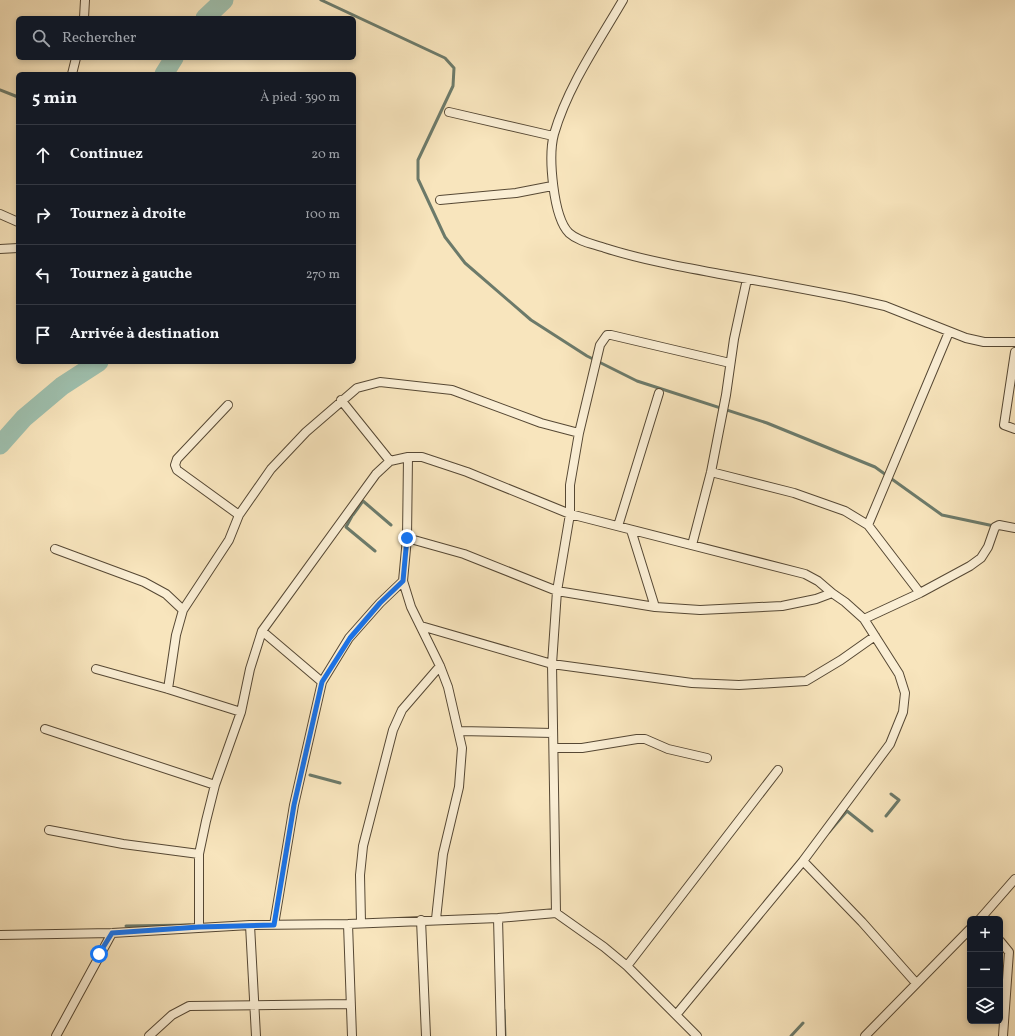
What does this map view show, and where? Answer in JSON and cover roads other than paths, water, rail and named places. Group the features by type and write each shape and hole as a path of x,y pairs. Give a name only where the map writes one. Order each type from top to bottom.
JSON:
{"street":[{"path":"84,16 85,0"},
{"path":"623,0 578,77 562,110 553,136 552,186 560,220 569,233 581,240 620,253 654,261 884,306 949,332 984,342 1015,342"},
{"path":"72,72 76,60"},
{"path":"449,112 553,136"},
{"path":"440,200 516,193 552,186"},
{"path":"0,214 16,221"},
{"path":"0,249 16,248"},
{"path":"692,546 711,472 730,363 747,279"},
{"path":"868,525 949,332"},
{"path":"556,913 553,824 554,748 552,664 557,591 570,514 570,485 579,433 600,345 607,335 670,347 730,363"},
{"path":"1015,352 1004,425 1015,429"},
{"path":"168,689 176,635 183,610 229,540 239,515 271,469 306,432 356,388 380,382 452,390 541,424 579,433"},
{"path":"618,526 660,393"},
{"path":"341,400 390,461"},
{"path":"228,405 177,459 175,465 177,470 239,515"},
{"path":"408,457 407,538 403,581 411,607 440,666 448,687 460,731 462,748 459,787 443,854 436,919"},
{"path":"199,927 199,854 215,785 241,712 250,669 262,631 376,474 390,461 408,457 422,457 467,472 570,514 805,574 818,581 864,619 899,674 906,693 903,712 890,744 803,861 676,1015"},
{"path":"711,472 794,493 844,511 868,525 920,593"},
{"path":"864,619 920,593 970,566 981,558 988,547 995,527 999,525 1015,528"},
{"path":"631,530 655,607"},
{"path":"407,538 464,554 557,591 655,607 700,610 782,606 816,599 832,593"},
{"path":"55,549 144,582 166,594 183,610"},
{"path":"274,925 294,805 322,682 350,638 380,603 403,581"},
{"path":"421,626 552,664 692,683 739,686 806,681 841,660 876,636"},
{"path":"262,631 322,682"},
{"path":"361,922 360,875 363,846 393,730 402,710 440,666"},
{"path":"96,669 168,689 241,712"},
{"path":"44,729 215,785"},
{"path":"460,731 553,733"},
{"path":"554,748 582,748 645,739 668,749 707,758"},
{"path":"627,966 778,770"},
{"path":"49,830 123,844 199,854"},
{"path":"803,861 862,922 916,983"},
{"path":"984,916 1015,880"},
{"path":"0,935 112,933 250,925 348,924 361,922 436,919 498,918 556,913 604,947 627,966 697,1036"},
{"path":"498,918 501,1036"},
{"path":"421,920 426,1036"},
{"path":"348,924 352,1036"},
{"path":"250,925 253,1005 256,1036"},
{"path":"865,1036 967,932"},
{"path":"56,1036 112,933"},
{"path":"1002,1036 1012,955 1003,944"},
{"path":"149,1036 172,1015 189,1006 350,1004"}],"waterway":[{"path":"207,16 224,0"},
{"path":"321,0 355,16"},
{"path":"356,16 445,58 454,68 453,86 418,160 418,179 445,237 465,263 531,320 587,356 637,381 767,423 875,467 942,515 994,526"},
{"path":"165,72 173,60"},
{"path":"0,90 16,96"},
{"path":"0,445 24,418 62,386 96,364"},
{"path":"353,515 363,501 391,525"},
{"path":"352,516 346,527 375,551"},
{"path":"310,775 340,783"},
{"path":"886,816 899,800 891,794"},
{"path":"829,832 847,811 872,831"},
{"path":"126,926 190,925"},
{"path":"504,1010 505,1036"},
{"path":"791,1036 803,1023"}]}
